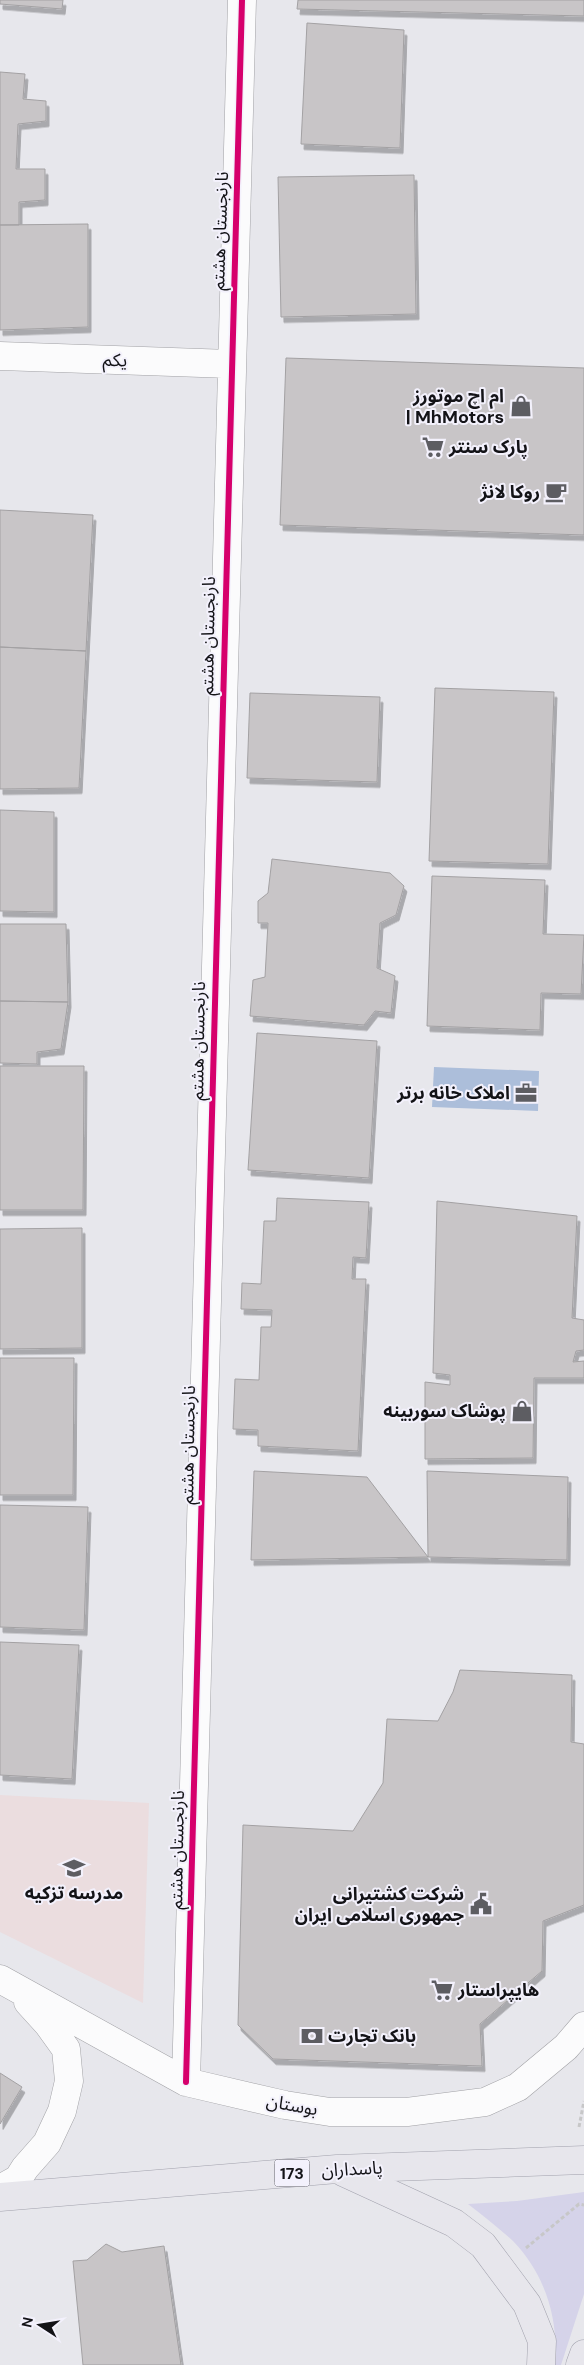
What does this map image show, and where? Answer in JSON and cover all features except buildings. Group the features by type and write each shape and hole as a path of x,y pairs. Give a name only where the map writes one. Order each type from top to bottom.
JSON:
{"main road":[{"name":"پاسداران","path":"0,2197 580,2147"},
{"path":"337,2169 454,2223 483,2245 527,2304 542,2341 541,2365"},
{"path":"580,2365 584,2354"}],"street":[{"name":"نارنجستان هشتم","path":"186,2082 230,364 242,0"},
{"name":"یکم","path":"0,356 230,364"},
{"name":"بوستان","path":"6,1983 186,2082 285,2106 330,2112 407,2112 486,2102 518,2087 566,2047 584,2026"},
{"path":"0,2189 18,2179 25,2168 47,2144 62,2111 69,2081 66,2050 48,2024 6,1983"}],"path":[{"path":"580,2147 584,2101"},
{"path":"524,2250 579,2204 584,2205"}],"shaded area":[{"path":"434,1067 539,1071 538,1111 432,1107"},
{"name":"مدرسه تزکیه","path":"0,1795 149,1803 143,2003 0,1932"},
{"path":"584,2192 584,2294 561,2365 555,2365 555,2331 552,2314 548,2298 534,2268 513,2241 468,2204 517,2201"}],"cycle path":[{"path":"186,2082 242,0"}],"place":[{"name":"ام اچ موتورز | MhMotors","path":"521,406"},
{"name":"پارک سنتر","path":"433,447"},
{"name":"روکا لانژ","path":"556,492"},
{"name":"املاک خانه برتر","path":"526,1093"},
{"name":"پوشاک سوربینه","path":"522,1411"},
{"name":"مدرسه تزکیه","path":"74,1868"},
{"name":"شرکت کشتیرانی جمهوری اسلامی ایران","path":"481,1904"},
{"name":"هایپراستار","path":"442,1990"},
{"name":"بانک تجارت","path":"312,2036"}]}
